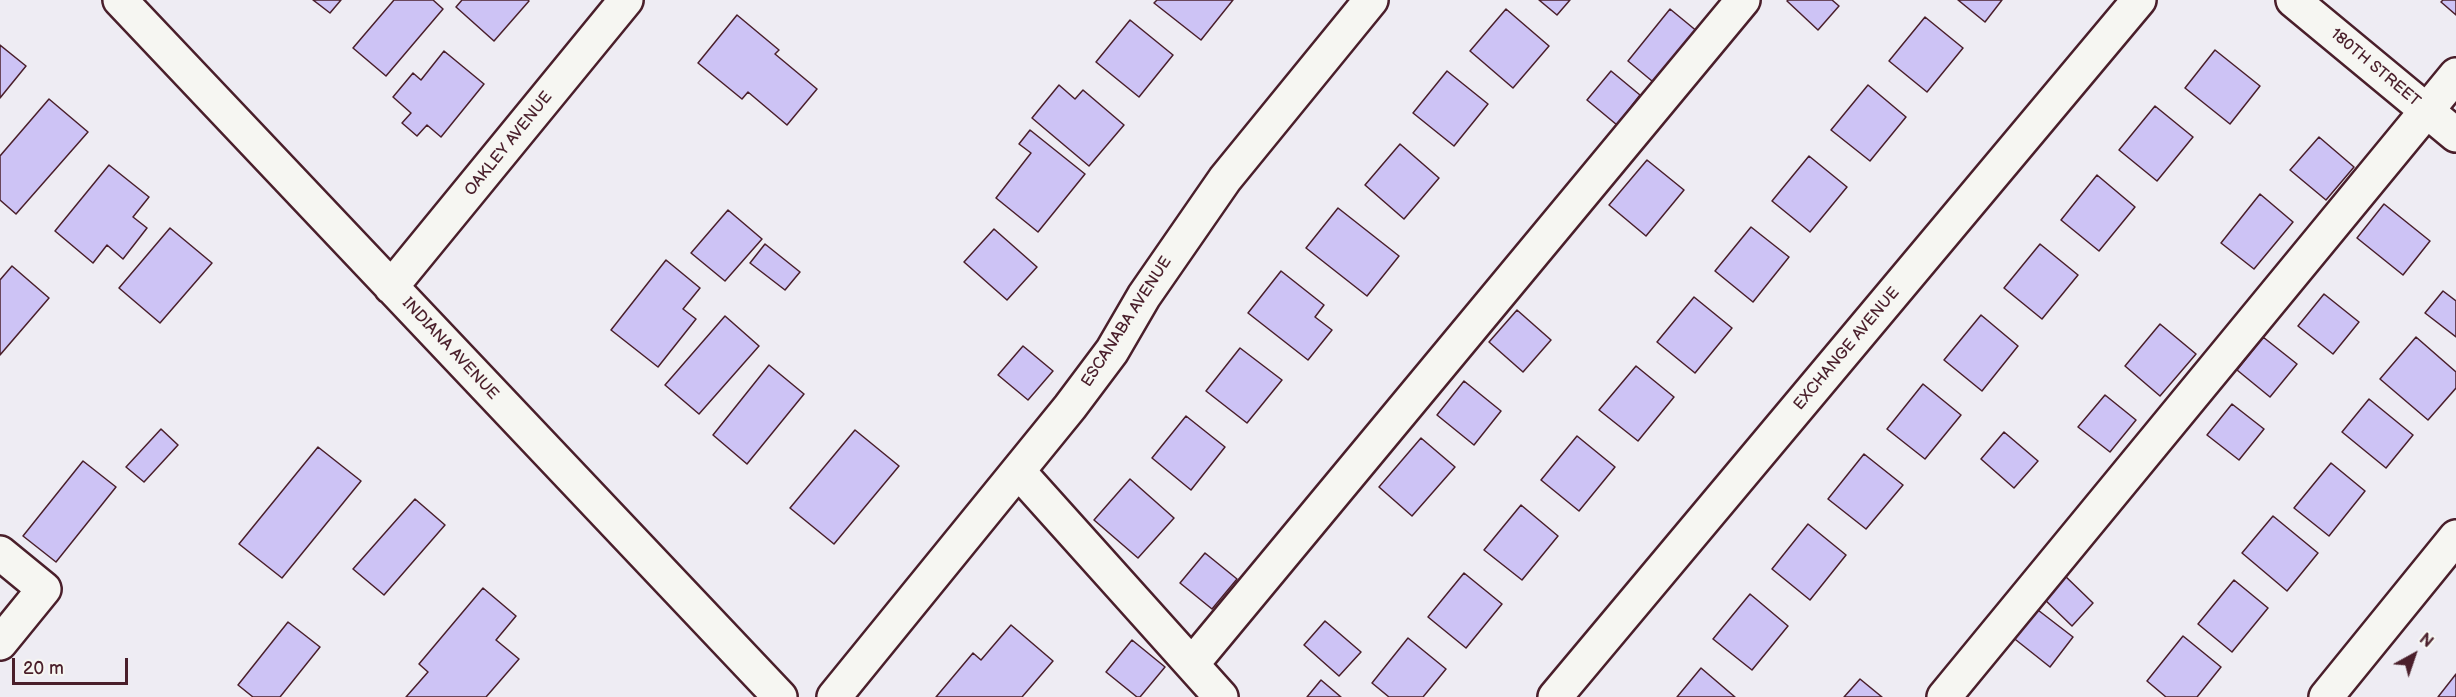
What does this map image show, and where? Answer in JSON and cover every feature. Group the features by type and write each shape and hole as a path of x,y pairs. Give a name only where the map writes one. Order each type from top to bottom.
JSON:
{"street":[{"name":"INDIANA AVENUE","path":"120,0 780,697"},
{"name":"OAKLEY AVENUE","path":"391,287 626,0"},
{"name":"ESCANABA AVENUE","path":"834,697 1018,471 1112,351 1144,296 1224,179 1371,0"},
{"path":"1192,664 1743,0"},
{"name":"EXCHANGE AVENUE","path":"1555,697 2139,0"},
{"name":"180TH STREET","path":"2294,0 2456,135"},
{"path":"1944,697 2456,75"},
{"path":"1018,471 1221,697"},
{"path":"2326,697 2456,537"},
{"path":"0,553 44,589 0,643"}],"building":[{"path":"313,0 341,0 330,13"},
{"path":"394,0 433,0 443,9 386,76 353,48"},
{"path":"462,0 529,1 494,41 456,7"},
{"path":"1157,0 1233,0 1201,40 1154,3"},
{"path":"1539,0 1570,0 1557,15"},
{"path":"1788,0 1832,0 1839,6 1818,30"},
{"path":"1958,0 2002,0 1985,22"},
{"path":"2456,0 2456,15 2441,2"},
{"path":"1506,9 1549,46 1513,88 1470,51"},
{"path":"1670,9 1704,37 1658,86 1628,61"},
{"path":"737,15 779,50 775,54 817,89 787,125 748,92 742,99 698,63"},
{"path":"1925,17 1963,48 1927,92 1889,61"},
{"path":"1130,20 1173,55 1139,97 1096,62"},
{"path":"0,45 26,66 0,98"},
{"path":"2215,50 2260,86 2230,124 2185,88"},
{"path":"444,51 484,84 441,137 427,125 417,136 402,123 411,113 393,97 413,73 421,80"},
{"path":"1447,71 1488,104 1454,146 1413,113"},
{"path":"1611,71 1640,95 1617,125 1587,100"},
{"path":"1059,85 1075,99 1083,90 1124,125 1089,166 1032,118"},
{"path":"1868,85 1906,117 1870,161 1831,130"},
{"path":"49,99 88,132 16,214 0,200 0,156"},
{"path":"2155,106 2193,137 2157,181 2119,150"},
{"path":"1030,130 1085,174 1038,232 996,198 1031,153 1019,144"},
{"path":"2319,137 2354,167 2326,200 2290,170"},
{"path":"1400,144 1439,178 1404,219 1365,185"},
{"path":"1809,156 1847,187 1810,232 1772,201"},
{"path":"1647,160 1684,190 1646,236 1609,205"},
{"path":"109,165 149,197 133,217 147,228 123,259 107,245 93,263 55,231"},
{"path":"2097,175 2135,207 2099,251 2061,220"},
{"path":"2260,194 2293,222 2254,269 2221,243"},
{"path":"2384,204 2430,241 2403,275 2357,238"},
{"path":"1338,208 1399,256 1367,296 1306,248"},
{"path":"728,210 762,239 725,281 691,253"},
{"path":"1751,227 1789,257 1753,302 1715,271"},
{"path":"170,228 212,263 160,323 119,288"},
{"path":"994,229 1037,267 1007,300 964,262"},
{"path":"765,244 800,272 785,290 750,263"},
{"path":"2040,244 2078,275 2042,319 2004,288"},
{"path":"666,260 700,288 683,309 696,319 658,367 611,330"},
{"path":"12,266 49,298 0,355 0,280"},
{"path":"1281,271 1324,305 1315,317 1332,330 1308,360 1248,313"},
{"path":"2443,291 2456,301 2456,337 2425,313"},
{"path":"2324,294 2359,322 2333,354 2298,326"},
{"path":"1694,297 1732,328 1695,373 1657,342"},
{"path":"1517,310 1551,340 1523,372 1489,342"},
{"path":"1981,315 2018,346 1982,391 1944,360"},
{"path":"725,316 759,346 699,414 665,385"},
{"path":"2160,324 2196,354 2160,396 2125,366"},
{"path":"2263,337 2297,364 2270,397 2237,370"},
{"path":"2416,337 2456,372 2456,388 2428,420 2380,379"},
{"path":"1023,346 1053,371 1028,400 998,375"},
{"path":"1240,348 1282,380 1247,423 1206,391"},
{"path":"769,365 804,394 747,464 713,435"},
{"path":"1636,366 1674,397 1638,441 1599,410"},
{"path":"1464,381 1501,411 1474,445 1437,415"},
{"path":"1923,384 1961,415 1925,459 1887,429"},
{"path":"2105,395 2136,420 2110,452 2078,427"},
{"path":"2369,399 2413,435 2386,468 2342,432"},
{"path":"2232,404 2264,429 2239,460 2207,435"},
{"path":"1186,416 1225,447 1191,490 1152,458"},
{"path":"161,429 178,445 144,482 126,467"},
{"path":"855,430 899,466 834,544 790,508"},
{"path":"2004,432 2038,461 2014,488 1981,459"},
{"path":"1577,436 1615,467 1579,511 1541,480"},
{"path":"1421,438 1455,467 1412,516 1379,487"},
{"path":"318,447 361,481 282,578 239,544"},
{"path":"1864,454 1903,485 1866,529 1828,499"},
{"path":"83,461 116,487 56,562 23,536"},
{"path":"2331,463 2365,491 2329,536 2294,508"},
{"path":"1130,479 1174,518 1138,558 1094,520"},
{"path":"415,499 445,525 384,595 353,569"},
{"path":"1521,505 1558,536 1522,580 1484,550"},
{"path":"2273,516 2318,553 2287,591 2242,553"},
{"path":"1808,524 1846,555 1810,600 1772,569"},
{"path":"1205,553 1237,579 1212,609 1180,583"},
{"path":"1464,573 1502,604 1466,648 1428,617"},
{"path":"2062,573 2093,603 2072,626 2041,596"},
{"path":"2234,580 2268,608 2232,652 2198,624"},
{"path":"483,588 516,616 496,640 519,659 486,697 406,697 428,672 419,664"},
{"path":"1750,594 1788,626 1752,670 1713,639"},
{"path":"2034,607 2073,637 2050,667 2011,636"},
{"path":"1325,621 1361,652 1339,676 1304,645"},
{"path":"288,622 320,647 280,697 253,697 238,685"},
{"path":"1011,625 1053,661 1022,697 936,697 973,653 981,660"},
{"path":"2183,636 2221,667 2197,697 2166,697 2147,681"},
{"path":"1408,638 1446,669 1423,697 1389,697 1372,683"},
{"path":"1132,640 1165,667 1140,697 1106,672"},
{"path":"1701,668 1735,697 1677,697"},
{"path":"2456,674 2456,697 2438,697"},
{"path":"1860,679 1882,697 1844,697"},
{"path":"1321,680 1341,697 1307,697"}]}
